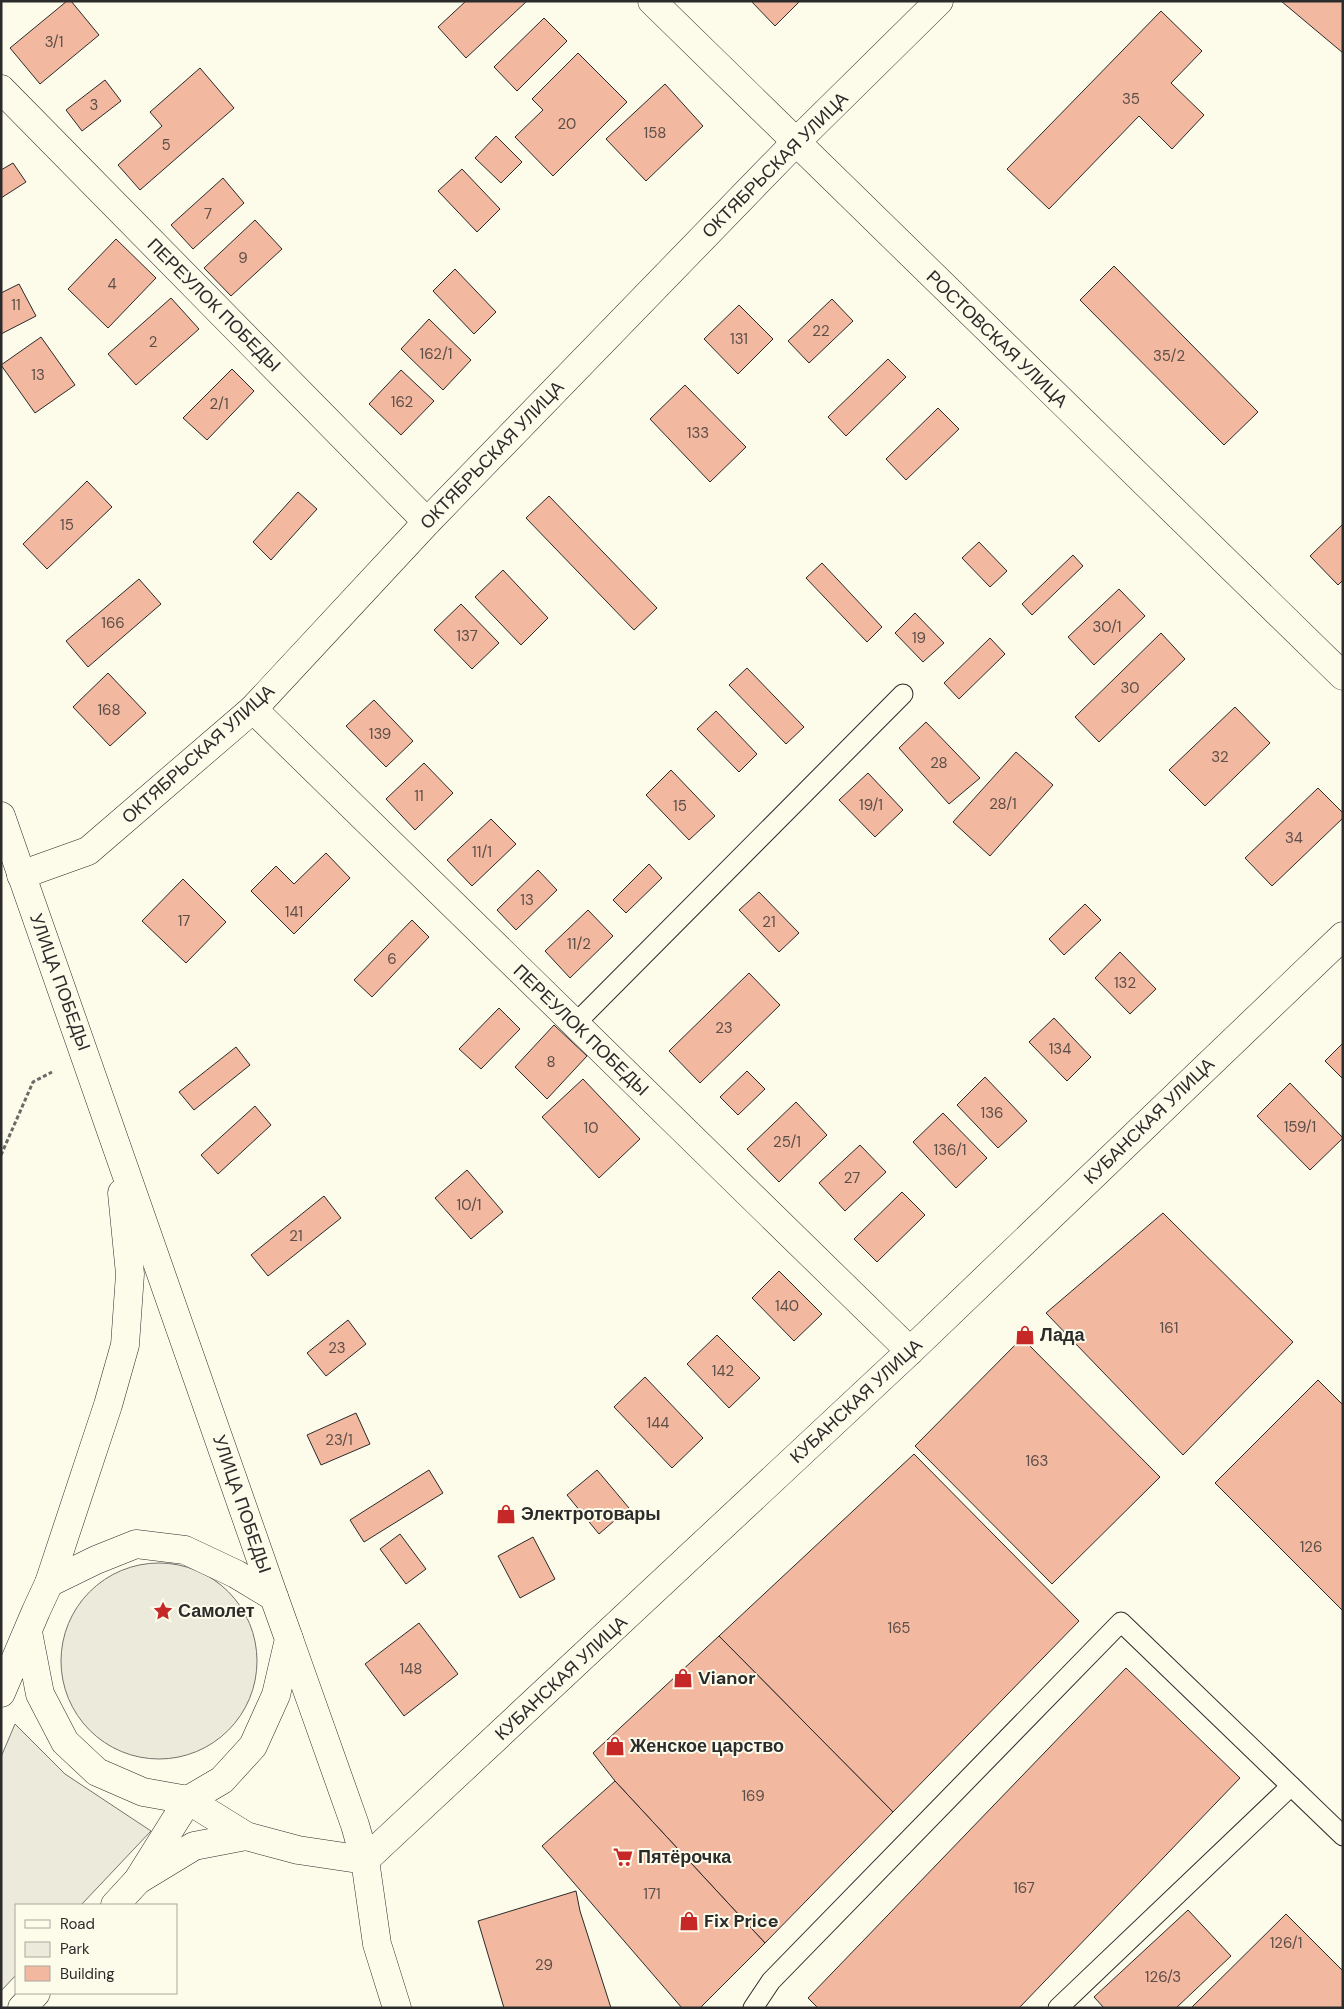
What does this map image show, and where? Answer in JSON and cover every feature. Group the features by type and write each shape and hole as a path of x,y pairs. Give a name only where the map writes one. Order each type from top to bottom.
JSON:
{"street":[{"name":"РОСТОВСКАЯ УЛИЦА","path":"652,1 795,143 1343,676"},
{"name":"ОКТЯБРЬСКАЯ УЛИЦА","path":"21,875 88,851 253,709 427,522 795,143 939,1"},
{"name":"ПЕРЕУЛОК ПОБЕДЫ","path":"1,89 427,522"},
{"name":"ПЕРЕУЛОК ПОБЕДЫ","path":"253,709 910,1351"},
{"name":"УЛИЦА ПОБЕДЫ","path":"1,816 355,1825 365,1860 376,1944 397,2008"},
{"name":"КУБАНСКАЯ УЛИЦА","path":"365,1860 910,1351 1343,936"},
{"name":"УЛИЦА ПОБЕДЫ","path":"1,1693 49,1583 108,1405 125,1345 130,1274 118,1149"},
{"path":"49,1583 96,1560 136,1544 185,1550 236,1574 274,1597"},
{"path":"28,1632 40,1694 65,1742 97,1772 143,1792 188,1800 246,1836 298,1850 365,1860"},
{"path":"116,1904 138,1880 188,1800 222,1780 253,1746 276,1695 289,1639"},
{"path":"138,1880 194,1846 246,1836"},
{"path":"22,2008 35,1994"}],"lane":[{"path":"575,1024 903,694"},
{"path":"753,2008 770,1981 1121,1622 1343,1836"},
{"path":"1058,2008 1291,1786"}],"path":[{"path":"1,1155 33,1082 85,1054"}],"green space":[{"path":"149,1563 169,1563 205,1574 221,1585 235,1599 250,1623 257,1651 257,1671 250,1699 235,1723 221,1737 197,1752 169,1759 149,1759 113,1748 97,1737 83,1723 68,1699 61,1671 61,1651 72,1615 83,1599 97,1585 121,1570"},
{"path":"15,1724 65,1774 151,1831 82,1904 15,1904 15,1976 1,1991 1,1757"}],"building":[{"path":"67,1 71,1 99,35 40,84 10,48"},
{"path":"466,1 527,1 466,58 438,27"},
{"path":"751,1 800,1 775,26"},
{"path":"1281,1 1343,1 1343,53"},
{"path":"1161,11 1202,51 1171,83 1204,115 1172,149 1139,116 1049,209 1007,169"},
{"path":"544,18 567,41 517,91 494,67"},
{"path":"578,53 627,102 553,176 515,137 543,110 532,99"},
{"path":"200,68 234,108 140,190 118,165 162,126 150,112"},
{"path":"105,80 121,101 82,131 66,110"},
{"path":"665,84 703,126 646,181 606,139"},
{"path":"496,136 522,162 501,183 475,158"},
{"path":"13,163 26,182 1,198 1,170"},
{"path":"462,169 500,209 477,232 438,191"},
{"path":"223,178 244,203 193,249 171,225"},
{"path":"255,220 282,249 231,296 204,268"},
{"path":"116,239 156,278 108,328 68,289"},
{"path":"1114,266 1258,412 1224,445 1080,300"},
{"path":"455,269 496,312 474,334 433,291"},
{"path":"19,284 36,316 1,334 1,293"},
{"path":"171,298 199,329 136,385 108,354"},
{"path":"832,299 853,321 809,363 788,341"},
{"path":"739,305 773,339 738,374 704,339"},
{"path":"429,319 471,360 443,390 401,349"},
{"path":"41,337 75,385 35,413 1,365"},
{"path":"888,359 906,377 846,436 828,417"},
{"path":"232,369 254,391 207,440 183,418"},
{"path":"401,370 434,401 401,435 369,404"},
{"path":"685,385 746,447 710,482 650,419"},
{"path":"938,408 959,429 906,480 886,459"},
{"path":"87,481 112,507 47,569 23,544"},
{"path":"298,492 317,509 271,560 253,542"},
{"path":"549,496 657,608 634,630 526,518"},
{"path":"1343,524 1343,580 1338,585 1310,556"},
{"path":"979,542 1007,571 990,587 962,558"},
{"path":"1073,555 1083,566 1032,615 1022,604"},
{"path":"822,563 882,627 867,642 806,578"},
{"path":"503,570 548,618 521,645 475,597"},
{"path":"139,579 161,604 88,667 66,641"},
{"path":"1119,589 1145,616 1094,665 1068,637"},
{"path":"461,604 499,643 472,669 434,630"},
{"path":"915,613 944,643 923,662 895,633"},
{"path":"1161,633 1185,659 1099,742 1075,717"},
{"path":"990,638 1005,654 959,699 944,683"},
{"path":"747,668 804,727 786,744 729,685"},
{"path":"108,673 146,713 110,746 73,707"},
{"path":"374,700 413,741 386,767 346,726"},
{"path":"1235,707 1270,743 1205,806 1169,770"},
{"path":"716,711 757,754 739,772 697,729"},
{"path":"926,722 980,778 949,804 899,748"},
{"path":"1016,752 1053,785 990,856 953,822"},
{"path":"424,763 453,793 415,830 386,799"},
{"path":"671,770 715,816 689,840 646,795"},
{"path":"868,773 903,810 875,837 839,800"},
{"path":"1318,788 1343,813 1343,818 1272,886 1245,858"},
{"path":"491,819 516,844 472,886 447,860"},
{"path":"326,853 350,878 294,934 251,891 276,866 294,884"},
{"path":"649,864 662,878 626,913 613,900"},
{"path":"538,870 557,890 516,930 497,910"},
{"path":"183,879 226,922 186,963 142,921"},
{"path":"759,892 799,933 779,952 739,910"},
{"path":"1085,904 1101,920 1064,955 1049,939"},
{"path":"588,910 613,936 570,978 545,951"},
{"path":"412,920 429,937 372,997 354,980"},
{"path":"1120,952 1156,989 1130,1014 1095,978"},
{"path":"749,973 780,1005 700,1083 669,1051"},
{"path":"499,1008 520,1029 481,1069 459,1049"},
{"path":"1054,1018 1091,1057 1067,1081 1029,1042"},
{"path":"554,1025 587,1056 547,1099 515,1067"},
{"path":"1343,1043 1343,1079 1325,1061"},
{"path":"236,1047 250,1065 194,1110 179,1092"},
{"path":"747,1071 765,1089 738,1115 720,1097"},
{"path":"985,1077 1027,1121 998,1148 957,1105"},
{"path":"583,1079 640,1139 599,1178 542,1117"},
{"path":"1290,1083 1343,1138 1310,1170 1257,1116"},
{"path":"796,1102 827,1135 779,1182 747,1149"},
{"path":"255,1106 271,1125 218,1174 201,1155"},
{"path":"943,1113 987,1158 956,1188 913,1142"},
{"path":"860,1145 886,1172 845,1211 819,1183"},
{"path":"467,1170 503,1212 471,1239 435,1198"},
{"path":"902,1192 925,1215 877,1262 854,1239"},
{"path":"324,1196 341,1218 268,1276 251,1255"},
{"path":"1163,1213 1293,1342 1183,1455 1046,1313"},
{"path":"779,1271 822,1314 794,1341 752,1298"},
{"path":"348,1320 366,1344 326,1376 307,1353"},
{"path":"717,1335 760,1378 729,1408 687,1364"},
{"path":"1022,1338 1160,1477 1052,1584 915,1446"},
{"path":"645,1377 703,1438 672,1468 614,1407"},
{"path":"1318,1380 1343,1405 1343,1611 1215,1483"},
{"path":"356,1413 370,1444 321,1465 307,1435"},
{"path":"914,1454 1079,1621 893,1812 719,1636"},
{"path":"429,1470 443,1493 364,1542 350,1520"},
{"path":"597,1470 629,1508 599,1534 567,1495"},
{"path":"400,1534 426,1569 406,1584 380,1549"},
{"path":"533,1537 555,1579 520,1598 498,1556"},
{"path":"419,1623 458,1674 404,1716 365,1664"},
{"path":"719,1636 893,1812 765,1943 615,1781 593,1753"},
{"path":"1126,1668 1240,1778 1019,2008 818,2008 808,1998"},
{"path":"615,1781 765,1943 700,2008 682,2008 542,1846"},
{"path":"576,1891 580,1911 611,2008 504,2008 478,1921"},
{"path":"1188,1910 1231,1956 1176,2008 1104,2008 1094,1997"},
{"path":"1286,1914 1343,1971 1343,2008 1191,2008"}],"place":[{"name":"Лада","path":"1025,1335"},
{"name":"Электротовары","path":"506,1514"},
{"name":"Самолет","path":"163,1611"},
{"name":"Vianor","path":"683,1678"},
{"name":"Женское царство","path":"615,1746"},
{"name":"Пятёрочка","path":"623,1857"},
{"name":"Fix Price","path":"689,1921"}]}
